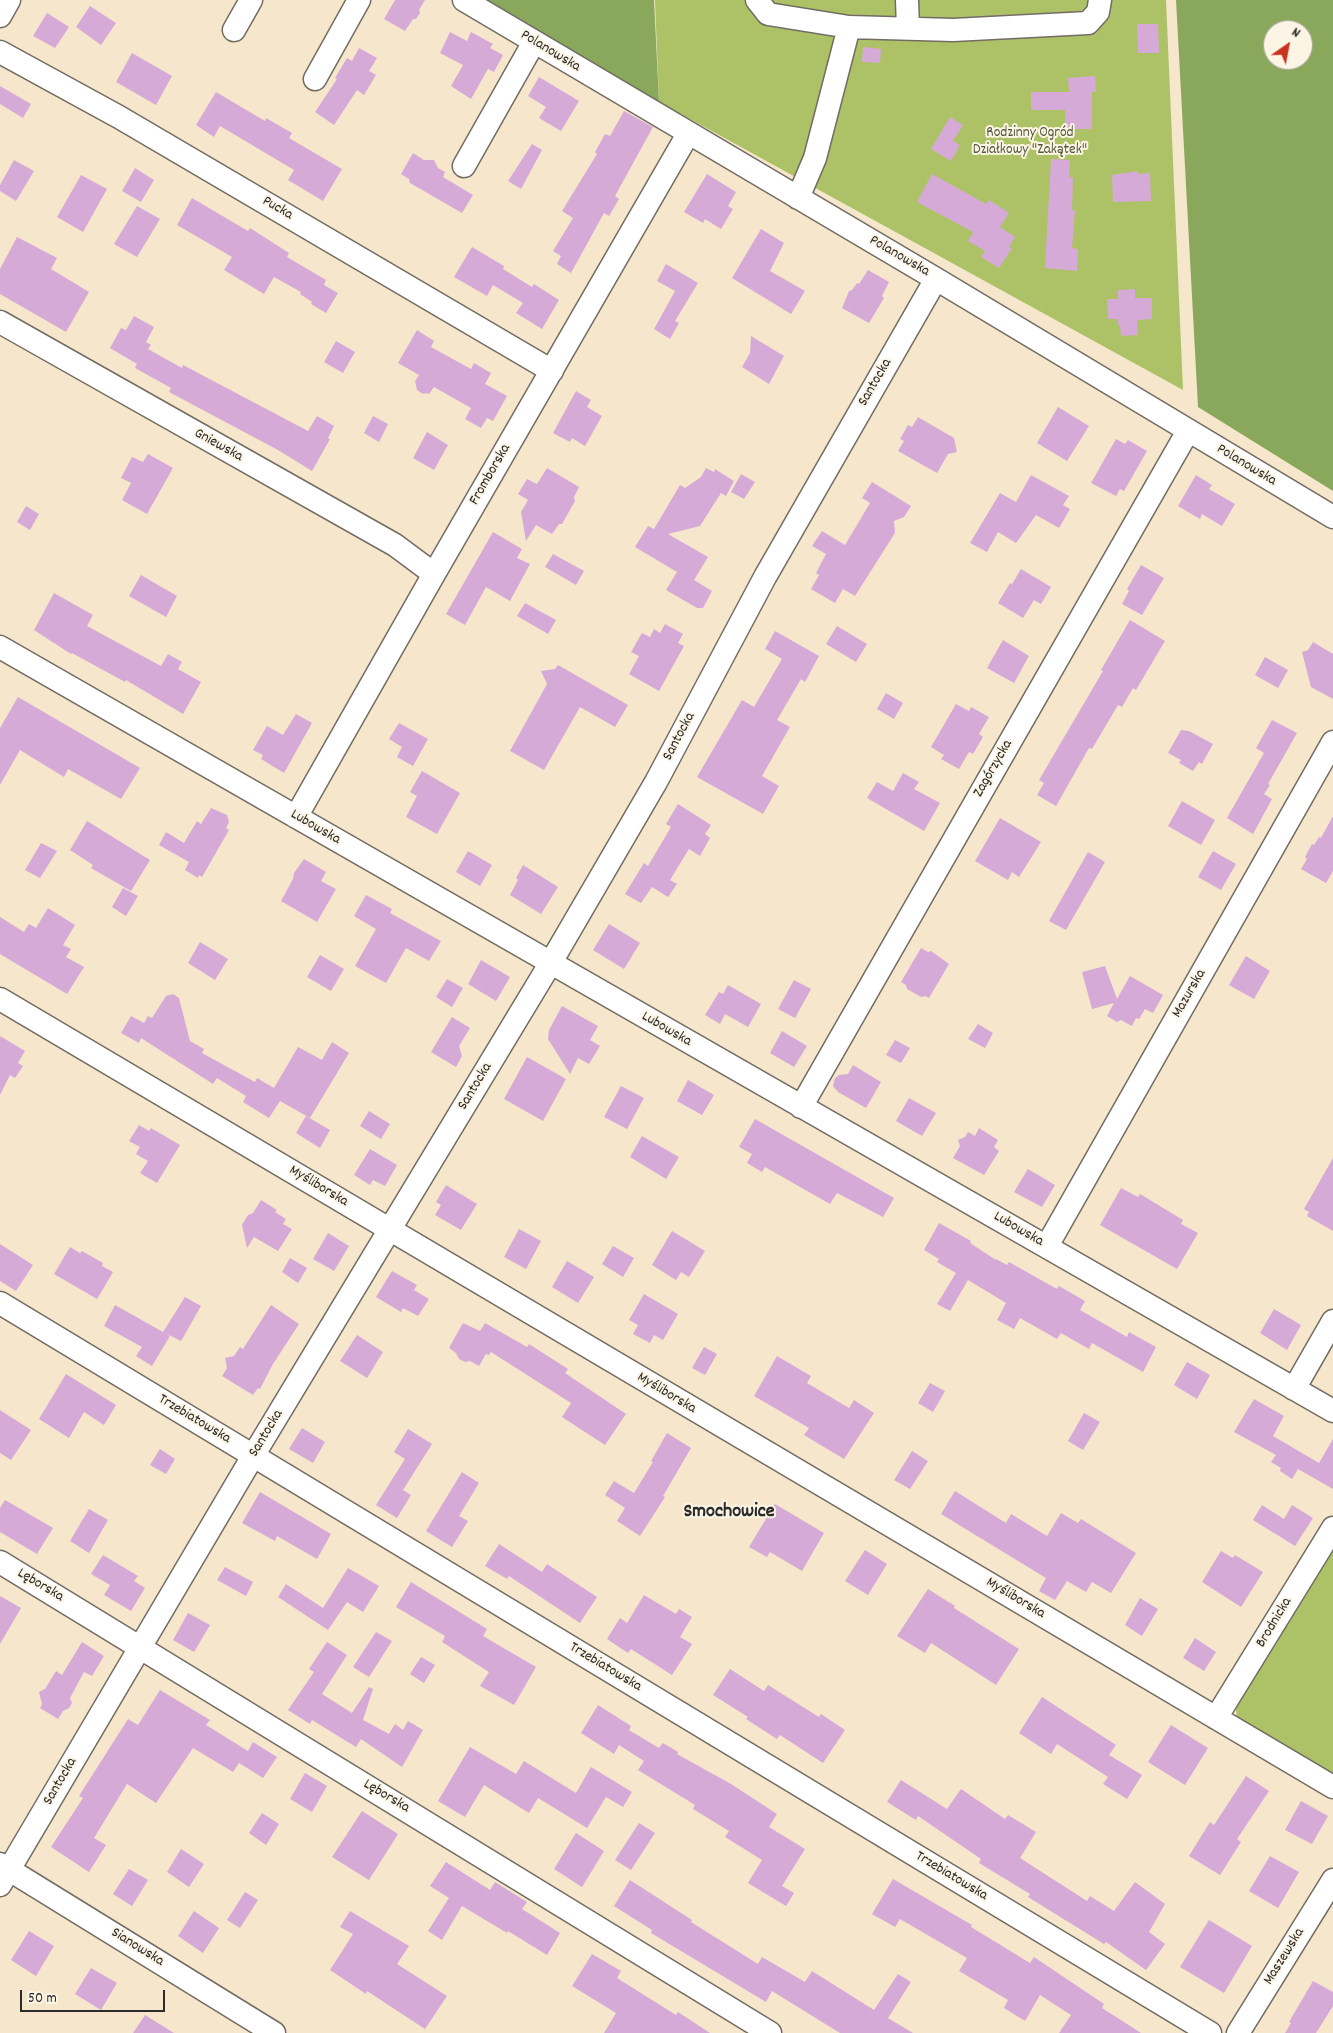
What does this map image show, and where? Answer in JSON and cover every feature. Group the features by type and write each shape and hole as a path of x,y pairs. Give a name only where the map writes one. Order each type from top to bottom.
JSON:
{"street":[{"path":"0,16 9,0"},
{"path":"234,30 251,0"},
{"path":"315,79 359,0"},
{"name":"Polanowska","path":"464,0 936,279 1333,517"},
{"path":"757,0 768,14 849,27 953,30 1088,23 1098,12 1100,0"},
{"path":"907,0 908,28"},
{"path":"798,198 815,158 849,27"},
{"path":"464,166 534,42"},
{"name":"Pucka","path":"0,52 119,117 552,371"},
{"name":"Fromborska","path":"296,817 688,134"},
{"name":"Santocka","path":"3,1873 550,964 656,782 765,577 936,279"},
{"name":"Gniewska","path":"0,322 395,545 434,574"},
{"name":"Zagórzycka","path":"801,1107 1188,431"},
{"name":"Lubowska","path":"0,647 550,964 1047,1246 1333,1411"},
{"name":"Mazurska","path":"1047,1246 1333,742"},
{"name":"Myśliborska","path":"0,999 1333,1787"},
{"name":"Trzebiatowska","path":"0,1303 1210,2033"},
{"path":"1294,1389 1333,1321"},
{"name":"Brodnicka","path":"1216,1718 1333,1528"},
{"name":"Lęborska","path":"0,1562 770,2033"},
{"name":"Sianowska","path":"3,1873 274,2033"},
{"name":"Maszewska","path":"1238,2033 1333,1880"}],"green space":[{"path":"487,0 654,0 659,102"},
{"name":"Rodzinny Ogród Działkowy \"Zakątek\"","path":"655,0 1166,0 1183,390 659,102"},
{"path":"1176,0 1333,0 1333,491 1198,407"},
{"path":"1333,1541 1333,1774 1237,1717 1236,1710 1237,1698"}],"building":[{"path":"395,0 425,0 419,10 420,13 416,19 413,19 405,31 384,19"},
{"path":"90,6 116,23 101,45 76,27"},
{"path":"47,13 69,27 55,48 33,36"},
{"path":"1137,24 1158,24 1159,53 1138,53"},
{"path":"450,32 467,41 471,32 493,44 490,48 503,55 494,72 488,69 471,99 451,86 463,65 440,53"},
{"path":"863,47 881,49 880,63 862,62"},
{"path":"359,48 377,58 369,71 376,75 364,95 357,90 334,125 315,112 337,79 335,78 347,58 352,61"},
{"path":"132,53 172,76 156,105 116,82"},
{"path":"1095,76 1096,92 1092,92 1092,129 1065,129 1065,110 1031,110 1031,92 1069,92 1068,78"},
{"path":"539,77 579,101 561,131 539,118 546,107 528,96"},
{"path":"0,86 31,104 23,118 0,104"},
{"path":"216,92 265,121 266,118 292,133 289,138 342,169 323,201 288,180 294,170 220,126 214,137 196,125"},
{"path":"624,111 653,127 615,196 619,199 609,216 604,213 571,273 557,264 561,256 553,251 573,218 562,211 597,154 595,152 605,134 610,136"},
{"path":"950,117 963,125 953,141 960,145 951,161 931,149"},
{"path":"532,144 542,150 521,189 508,181"},
{"path":"413,153 424,160 434,160 438,168 445,172 443,177 473,195 462,213 410,183 409,179 401,174"},
{"path":"1051,159 1070,160 1069,177 1073,178 1072,210 1075,210 1072,248 1078,249 1077,271 1045,268"},
{"path":"14,160 34,171 16,201 0,191 0,185"},
{"path":"135,168 154,180 141,202 122,191"},
{"path":"1138,171 1138,174 1150,173 1151,201 1113,202 1112,175"},
{"path":"707,174 736,192 728,206 733,209 721,229 705,219 703,223 684,212"},
{"path":"932,174 986,204 989,200 1009,213 1000,227 1015,237 1009,247 1012,248 999,268 981,257 985,251 968,241 973,232 917,202"},
{"path":"81,175 107,189 83,232 57,217"},
{"path":"192,198 248,231 250,228 289,253 287,257 326,280 324,285 338,293 326,313 311,304 312,302 300,294 301,292 274,277 264,294 224,270 232,257 177,225"},
{"path":"137,206 160,219 137,257 114,244"},
{"path":"761,229 784,243 770,271 805,291 791,314 732,278"},
{"path":"17,237 57,258 51,269 89,292 66,332 0,294 0,269"},
{"path":"472,247 504,266 503,269 532,287 534,284 559,300 542,329 516,313 523,303 493,285 487,296 454,277"},
{"path":"666,264 698,283 675,321 679,323 670,339 654,329 675,291 657,281"},
{"path":"868,270 889,282 882,296 884,298 869,323 842,308 849,291 857,283 859,284"},
{"path":"1135,289 1135,298 1152,298 1152,319 1137,320 1138,335 1121,336 1118,319 1108,319 1107,299 1118,299 1118,290"},
{"path":"134,316 154,327 146,342 151,345 148,349 182,368 183,365 308,431 317,416 334,426 328,438 330,439 312,471 278,450 169,392 171,388 135,368 137,364 110,348 121,328 126,330"},
{"path":"417,330 434,341 431,347 471,369 474,363 491,373 485,384 507,396 493,421 487,418 481,428 465,419 471,408 434,387 429,394 423,394 417,390 415,381 419,375 398,363"},
{"path":"751,336 784,356 769,384 742,367 750,353"},
{"path":"336,341 355,352 343,373 324,362"},
{"path":"576,391 591,400 587,407 602,416 585,446 572,438 570,442 553,433"},
{"path":"1058,407 1089,426 1067,461 1037,443"},
{"path":"373,416 388,424 379,442 364,433"},
{"path":"918,417 954,438 957,452 948,454 937,473 898,451 904,441 900,439 908,425 912,427"},
{"path":"427,432 448,445 434,470 413,458"},
{"path":"1116,439 1125,444 1128,440 1147,451 1124,491 1120,489 1116,496 1091,483"},
{"path":"148,454 173,468 147,514 122,500 131,483 121,478 132,457 143,462"},
{"path":"547,468 579,487 574,497 575,501 562,524 559,524 552,534 536,525 526,541 521,512 528,500 518,494 527,479 537,484"},
{"path":"706,468 714,472 715,469 734,481 726,496 721,493 700,526 668,534 708,557 694,580 712,591 703,608 697,608 666,590 677,572 635,547 648,526 654,529 680,485 685,488 701,477"},
{"path":"741,474 755,482 744,499 731,492"},
{"path":"1031,475 1069,496 1063,505 1070,509 1059,528 1036,515 1016,543 998,532 987,552 970,543 1000,493 1016,502"},
{"path":"1196,475 1212,485 1209,489 1235,504 1222,526 1202,514 1200,519 1178,506"},
{"path":"872,482 911,506 904,517 894,521 895,533 855,596 843,589 835,603 811,589 819,575 816,573 826,554 812,546 822,531 845,545 870,503 862,498"},
{"path":"26,506 39,514 30,530 17,522"},
{"path":"493,532 522,549 517,558 530,564 510,601 486,587 465,625 446,614"},
{"path":"553,554 584,571 576,585 545,567"},
{"path":"1141,565 1164,578 1142,615 1122,604 1129,591 1127,589"},
{"path":"1021,569 1051,587 1041,604 1034,600 1023,618 998,603"},
{"path":"141,575 177,596 166,617 129,596"},
{"path":"54,593 93,615 87,626 161,666 168,654 182,662 178,669 201,682 183,714 126,680 125,682 71,654 34,630"},
{"path":"525,603 556,620 548,634 517,616"},
{"path":"1130,620 1165,641 1136,690 1133,688 1122,707 1118,705 1092,749 1089,748 1056,806 1037,795 1044,783 1039,780 1103,671 1101,670"},
{"path":"665,624 683,634 678,643 684,646 659,691 629,674 639,656 631,652 642,633 650,637 654,629 660,633"},
{"path":"837,626 867,644 856,662 826,644"},
{"path":"775,631 819,656 805,682 801,679 777,720 790,727 762,776 779,786 763,814 697,777 742,700 754,707 782,659 765,649"},
{"path":"1003,640 1029,656 1014,683 987,668"},
{"path":"1313,642 1333,654 1333,699 1311,687 1302,652 1308,650"},
{"path":"1265,657 1288,670 1278,688 1255,675"},
{"path":"558,665 628,705 615,727 580,707 544,770 510,751 547,684 541,671 555,669"},
{"path":"886,693 903,703 894,719 877,709"},
{"path":"18,697 140,768 121,799 68,769 64,777 20,750 0,785 0,728"},
{"path":"956,704 969,711 971,707 989,717 979,734 983,737 973,754 969,752 959,769 941,759 944,755 931,747"},
{"path":"296,714 312,723 284,773 261,759 263,755 253,750 267,726 283,735"},
{"path":"1272,720 1297,733 1268,784 1270,785 1264,794 1272,799 1253,834 1227,818 1264,753 1256,748"},
{"path":"399,723 428,739 413,766 397,757 402,747 389,739"},
{"path":"1181,730 1189,731 1213,744 1202,764 1199,762 1193,771 1179,763 1181,760 1168,753"},
{"path":"422,771 460,793 437,834 406,817 417,796 410,792"},
{"path":"903,773 919,782 914,789 940,803 924,831 867,798 877,782 893,791"},
{"path":"1182,801 1215,820 1201,845 1168,826"},
{"path":"678,804 711,825 705,834 710,838 700,856 689,849 670,880 677,884 668,897 652,887 641,903 625,894 644,863 648,866 671,827 666,824"},
{"path":"211,808 227,815 229,822 226,828 229,830 202,877 199,875 198,878 185,870 189,862 159,845 166,832 184,843 197,821 201,824"},
{"path":"1333,816 1333,871 1326,883 1301,869 1312,844 1314,845 1319,837 1321,838"},
{"path":"1000,818 1041,842 1019,877 1012,872 1008,880 975,861"},
{"path":"87,821 150,860 131,891 91,868 93,865 70,850"},
{"path":"41,843 57,851 40,878 25,870"},
{"path":"468,851 492,865 480,886 456,872"},
{"path":"1213,851 1236,864 1221,890 1198,877"},
{"path":"1088,852 1105,862 1066,930 1049,921"},
{"path":"304,859 326,872 321,881 336,889 317,922 281,901 293,879 294,873"},
{"path":"523,865 558,887 541,914 510,895"},
{"path":"123,888 138,896 126,916 112,907"},
{"path":"366,895 392,909 390,913 441,941 429,961 406,948 386,983 355,966 376,929 354,916"},
{"path":"48,908 75,925 63,945 71,949 66,957 84,967 67,994 0,954 0,917 24,932 29,924 36,928"},
{"path":"609,924 640,943 624,969 593,950"},
{"path":"200,942 228,959 215,980 188,963"},
{"path":"921,948 928,952 931,951 949,964 929,998 921,997 907,989 906,985 901,982"},
{"path":"320,955 344,969 331,991 307,977"},
{"path":"1246,956 1270,971 1254,999 1229,985"},
{"path":"481,960 510,977 496,1001 468,984"},
{"path":"1105,966 1117,999 1130,976 1163,995 1153,1013 1145,1009 1139,1019 1136,1018 1132,1026 1121,1020 1117,1022 1107,1016 1114,1003 1092,1009 1082,972"},
{"path":"447,979 463,988 452,1007 436,997"},
{"path":"794,980 811,989 795,1018 778,1009"},
{"path":"728,985 761,1004 748,1027 725,1014 720,1024 705,1015 719,992 723,994"},
{"path":"173,994 179,998 190,1041 204,1049 202,1053 255,1082 257,1078 274,1088 298,1047 322,1060 332,1042 349,1053 310,1118 280,1101 269,1118 243,1102 246,1096 217,1078 213,1084 141,1038 139,1043 121,1033 131,1016 144,1023 148,1016 152,1018 166,996"},
{"path":"562,1006 598,1026 590,1040 600,1046 589,1064 578,1058 570,1074 548,1039 549,1030"},
{"path":"452,1017 470,1028 459,1046 462,1056 456,1067 431,1052"},
{"path":"978,1024 993,1033 985,1048 968,1039"},
{"path":"782,1031 807,1046 794,1067 770,1053"},
{"path":"0,1036 25,1051 18,1063 23,1066 15,1078 10,1075 0,1095"},
{"path":"895,1040 910,1048 901,1063 886,1055"},
{"path":"527,1057 566,1079 543,1121 504,1099"},
{"path":"853,1065 881,1082 866,1108 838,1092 833,1086 835,1078 839,1075 848,1074"},
{"path":"688,1080 714,1095 702,1115 677,1101"},
{"path":"621,1086 644,1098 627,1129 604,1117"},
{"path":"909,1098 936,1113 922,1136 896,1121"},
{"path":"369,1111 390,1124 381,1139 360,1126"},
{"path":"306,1116 330,1130 320,1148 296,1133"},
{"path":"755,1119 894,1198 883,1217 837,1193 830,1204 765,1167 762,1172 747,1163 752,1154 739,1147"},
{"path":"139,1125 149,1131 151,1128 180,1145 157,1183 140,1173 148,1161 136,1154 140,1147 129,1141"},
{"path":"979,1128 998,1140 994,1147 999,1151 984,1175 953,1158 960,1146 958,1140 965,1137 968,1132 975,1136"},
{"path":"642,1136 679,1157 666,1179 630,1157"},
{"path":"370,1149 397,1165 385,1186 373,1180 370,1185 354,1175"},
{"path":"1333,1158 1333,1231 1307,1216 1309,1212 1304,1209"},
{"path":"1028,1169 1055,1185 1042,1207 1014,1192"},
{"path":"446,1185 477,1204 461,1230 435,1215 441,1205 436,1202"},
{"path":"1121,1188 1138,1197 1140,1194 1183,1220 1181,1224 1198,1233 1177,1269 1100,1225"},
{"path":"261,1200 277,1210 275,1212 286,1219 283,1224 292,1229 278,1251 254,1237 247,1248 242,1225"},
{"path":"939,1223 971,1241 970,1243 996,1260 1007,1265 1009,1262 1057,1289 1059,1286 1085,1301 1080,1310 1127,1337 1129,1332 1156,1347 1143,1372 1092,1343 1089,1349 1061,1333 1057,1339 1020,1318 1014,1329 997,1320 1006,1303 968,1280 950,1311 937,1304 956,1273 937,1262 939,1259 924,1250"},
{"path":"519,1229 541,1241 526,1269 504,1257"},
{"path":"672,1231 705,1251 689,1277 681,1272 676,1280 652,1265"},
{"path":"328,1233 349,1246 334,1271 313,1259"},
{"path":"0,1244 33,1265 16,1291 0,1281"},
{"path":"613,1246 634,1258 623,1277 602,1264"},
{"path":"70,1247 80,1253 82,1251 103,1263 102,1266 113,1272 97,1299 54,1274"},
{"path":"290,1258 307,1268 298,1283 282,1272"},
{"path":"567,1261 594,1277 578,1303 552,1287"},
{"path":"392,1271 417,1285 414,1290 429,1299 418,1316 403,1308 401,1312 376,1297"},
{"path":"644,1294 678,1314 663,1340 654,1335 650,1343 633,1334 638,1325 629,1320"},
{"path":"185,1297 201,1306 181,1341 163,1332"},
{"path":"115,1305 170,1336 152,1366 136,1356 142,1347 104,1326"},
{"path":"271,1305 299,1324 273,1364 260,1389 258,1388 253,1395 222,1376 227,1368 225,1358 234,1356 240,1347 243,1349"},
{"path":"1274,1309 1301,1325 1287,1350 1260,1333"},
{"path":"463,1323 480,1331 485,1323 527,1347 529,1344 568,1369 565,1373 626,1414 605,1445 562,1417 571,1403 491,1352 489,1355 486,1354 479,1366 470,1361 465,1362 459,1359 456,1353 449,1348"},
{"path":"357,1335 383,1352 367,1378 340,1361"},
{"path":"704,1347 717,1354 705,1375 692,1368"},
{"path":"777,1356 811,1376 807,1383 849,1408 854,1400 874,1413 844,1459 804,1435 809,1428 754,1396"},
{"path":"1187,1362 1210,1375 1197,1399 1174,1385"},
{"path":"66,1374 116,1405 104,1425 84,1412 69,1438 39,1419"},
{"path":"930,1383 945,1391 933,1412 918,1403"},
{"path":"1254,1399 1284,1416 1273,1436 1319,1463 1333,1439 1333,1489 1298,1469 1292,1479 1280,1471 1281,1468 1271,1462 1276,1455 1234,1432"},
{"path":"0,1410 31,1430 11,1460 0,1453"},
{"path":"1084,1413 1100,1422 1083,1450 1068,1441"},
{"path":"302,1428 325,1442 313,1463 289,1449"},
{"path":"408,1429 432,1444 403,1490 411,1495 397,1518 376,1505 405,1459 394,1452"},
{"path":"667,1433 691,1448 663,1496 665,1497 640,1536 617,1521 625,1508 605,1495 614,1481 634,1493 653,1462 651,1461"},
{"path":"160,1449 175,1459 166,1474 150,1465"},
{"path":"912,1451 928,1461 910,1489 894,1480"},
{"path":"462,1472 479,1483 459,1516 468,1521 452,1547 426,1531"},
{"path":"955,1491 1006,1523 1011,1514 1047,1536 1061,1513 1078,1523 1081,1519 1136,1553 1111,1593 1092,1582 1086,1592 1067,1581 1055,1600 1039,1591 1046,1578 941,1514"},
{"path":"260,1492 331,1534 317,1559 277,1536 275,1541 242,1523"},
{"path":"5,1500 53,1528 37,1554 0,1532 0,1508"},
{"path":"775,1504 824,1533 802,1571 770,1552 767,1557 749,1547"},
{"path":"1262,1505 1284,1519 1292,1505 1313,1518 1295,1546 1253,1520"},
{"path":"89,1509 108,1520 89,1553 70,1541"},
{"path":"499,1544 542,1572 547,1564 597,1597 580,1623 509,1576 507,1579 485,1566"},
{"path":"865,1550 887,1564 868,1595 845,1581"},
{"path":"1221,1551 1233,1558 1235,1555 1263,1572 1241,1607 1202,1582"},
{"path":"103,1555 138,1576 134,1581 145,1588 131,1611 104,1595 110,1585 91,1574"},
{"path":"225,1567 253,1582 246,1596 217,1580"},
{"path":"348,1568 379,1586 363,1612 347,1602 328,1630 278,1597 286,1584 323,1608"},
{"path":"411,1582 487,1629 483,1636 536,1667 514,1705 480,1686 489,1672 442,1642 445,1636 396,1607"},
{"path":"928,1589 955,1606 954,1608 1019,1649 996,1685 931,1643 925,1653 897,1636"},
{"path":"644,1595 676,1614 679,1609 692,1617 680,1637 692,1644 672,1675 631,1649 628,1653 607,1639 620,1618 627,1623"},
{"path":"0,1596 21,1608 0,1644"},
{"path":"1140,1598 1158,1609 1142,1636 1125,1625"},
{"path":"188,1613 210,1625 194,1652 173,1640"},
{"path":"376,1632 392,1641 369,1677 353,1667"},
{"path":"1195,1638 1216,1652 1204,1671 1183,1658"},
{"path":"82,1642 104,1656 92,1676 84,1672 70,1698 72,1703 69,1708 63,1711 58,1719 40,1708 42,1704 39,1692 45,1689 56,1671 62,1675"},
{"path":"327,1642 347,1655 322,1694 352,1713 369,1687 373,1689 363,1720 389,1734 395,1724 403,1730 408,1721 423,1730 402,1767 361,1739 356,1747 312,1720 310,1724 288,1710 314,1672 309,1669"},
{"path":"421,1657 435,1665 424,1683 410,1674"},
{"path":"730,1669 764,1691 768,1685 819,1717 821,1714 845,1730 823,1763 780,1735 777,1739 746,1719 748,1717 713,1695"},
{"path":"160,1690 210,1720 206,1725 248,1751 253,1742 277,1757 263,1778 239,1763 233,1772 193,1748 156,1803 127,1784 94,1838 106,1845 89,1872 51,1847 83,1798 79,1796 128,1719 138,1725"},
{"path":"1042,1697 1116,1745 1109,1755 1142,1775 1127,1799 1103,1784 1108,1777 1057,1744 1051,1754 1019,1733"},
{"path":"598,1705 631,1726 629,1730 659,1748 663,1743 678,1752 677,1754 731,1784 777,1814 769,1827 805,1849 782,1886 794,1893 786,1906 748,1883 762,1860 725,1837 729,1831 693,1809 695,1805 638,1770 644,1761 619,1745 614,1754 581,1733"},
{"path":"1171,1725 1208,1748 1185,1785 1148,1762"},
{"path":"470,1747 516,1774 524,1761 576,1793 591,1767 632,1792 623,1807 606,1797 587,1828 538,1798 529,1813 484,1785 465,1817 438,1801"},
{"path":"305,1773 327,1786 312,1812 290,1799"},
{"path":"1246,1776 1269,1791 1237,1839 1241,1842 1220,1875 1189,1856 1210,1822 1214,1825"},
{"path":"901,1780 947,1809 961,1789 1005,1819 1008,1815 1036,1832 1020,1858 1087,1901 1090,1896 1114,1911 1135,1882 1165,1904 1149,1932 1165,1944 1146,1970 1106,1942 1104,1944 1028,1897 1030,1894 979,1863 981,1859 918,1816 916,1820 887,1802"},
{"path":"1301,1801 1328,1816 1312,1844 1285,1830"},
{"path":"362,1811 398,1834 369,1880 332,1857"},
{"path":"262,1813 279,1824 266,1845 249,1833"},
{"path":"639,1823 655,1833 631,1870 615,1860"},
{"path":"576,1833 604,1851 582,1887 554,1869"},
{"path":"181,1849 204,1864 189,1887 167,1872"},
{"path":"1270,1856 1299,1872 1278,1908 1249,1891"},
{"path":"446,1862 490,1890 495,1882 527,1902 522,1909 560,1933 547,1955 462,1906 442,1940 428,1931 449,1898 430,1886"},
{"path":"129,1869 148,1880 132,1906 113,1894"},
{"path":"893,1879 972,1925 971,1927 1030,1963 1034,1957 1104,2004 1102,2008 1141,2033 1059,2033 1071,2015 1040,1995 1025,2021 1004,2008 1008,2000 959,1971 967,1958 900,1919 895,1927 872,1914"},
{"path":"630,1880 692,1920 691,1922 758,1964 762,1957 805,1982 812,1971 874,2010 898,1974 911,1982 888,2018 913,2033 840,2033 772,1991 766,2002 651,1933 652,1930 614,1906"},
{"path":"245,1892 258,1900 240,1928 227,1920"},
{"path":"194,1911 219,1928 203,1953 178,1936"},
{"path":"350,1911 409,1946 397,1964 447,1996 425,2029 367,1991 366,1994 330,1970 353,1934 340,1927"},
{"path":"1209,1920 1252,1946 1224,1993 1180,1967"},
{"path":"29,1931 54,1946 36,1976 11,1960"},
{"path":"592,1954 621,1971 617,1978 676,2015 678,2012 710,2033 604,2033 616,2013 572,1986"},
{"path":"91,1968 117,1983 101,2010 75,1994"},
{"path":"1313,1981 1333,1992 1333,2006 1316,2033 1285,2033 1291,2023 1289,2022"},
{"path":"145,2015 174,2033 133,2033"}],"district":[{"name":"Smochowice","path":"729,1513"}]}
